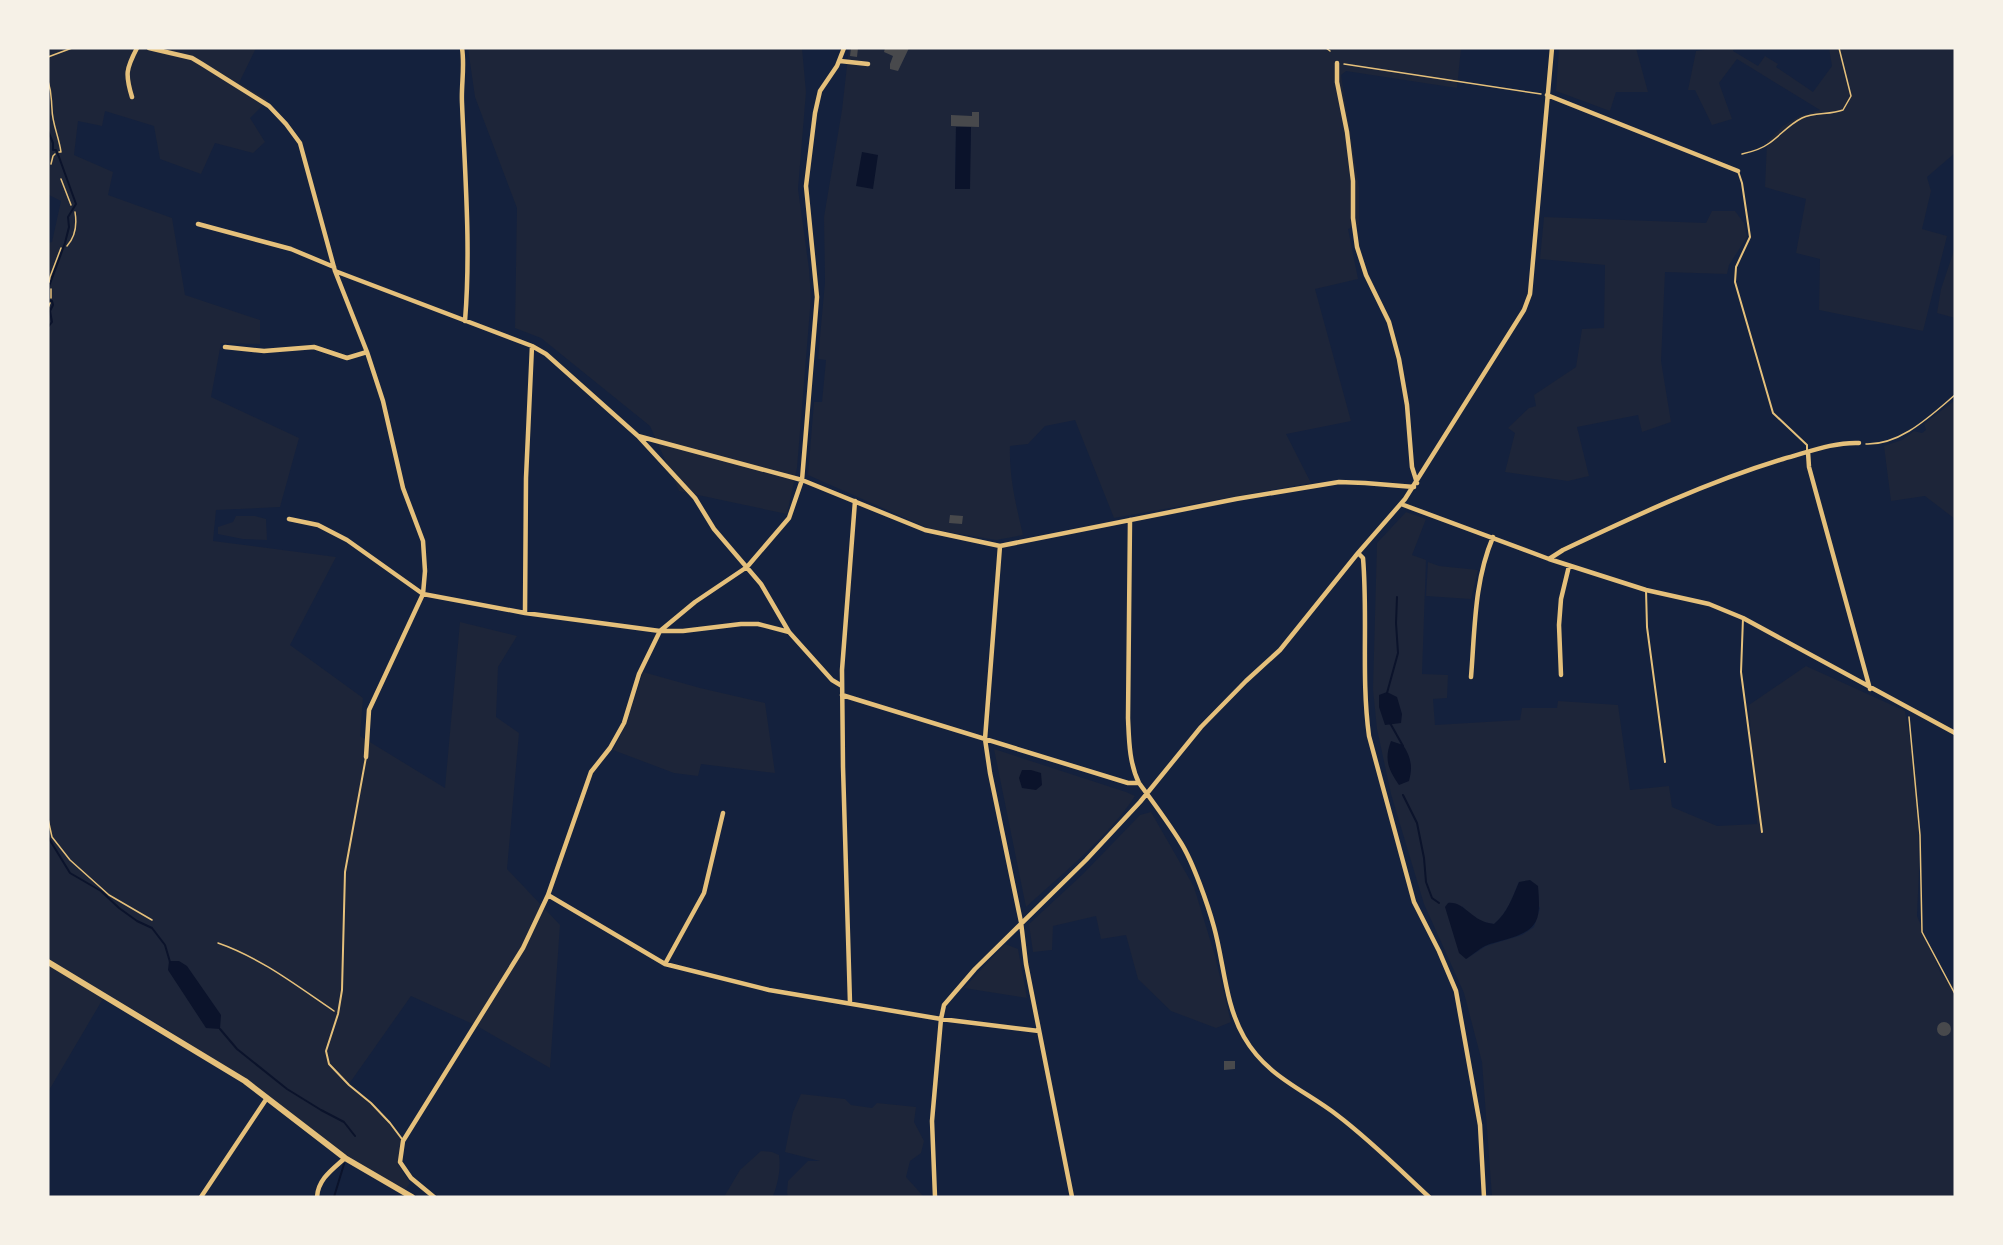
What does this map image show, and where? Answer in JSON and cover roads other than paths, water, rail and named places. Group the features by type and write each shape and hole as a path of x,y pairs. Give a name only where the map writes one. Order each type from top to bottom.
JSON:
{"street":[{"path":"132,98 127,68 137,48"},
{"path":"149,48 192,58 202,64 268,106 286,124 300,143 334,269 367,352 382,401 403,488 423,541 425,571 423,594 369,710 366,757"},
{"path":"462,48 469,275 465,321"},
{"path":"435,1197 411,1178 400,1162 403,1141 523,948 548,895 591,772 610,748 624,723 639,674 660,631 695,602 747,567 789,518 802,480 817,297 806,186 818,97 840,61 844,48"},
{"path":"935,1197 933,1121 944,1005 975,969 1086,860 1140,802 1201,727 1246,681 1281,650 1358,553 1416,485 1524,310 1530,294 1552,48"},
{"path":"840,61 868,64"},
{"path":"1337,63 1337,82 1347,132 1353,181 1353,218 1357,247 1366,275 1389,322 1399,358 1416,485"},
{"path":"1547,95 1738,171"},
{"path":"198,224 291,249 334,269 532,346 546,354 638,436 695,498 714,529 761,584 789,632 832,680 842,686"},
{"path":"525,613 526,478 532,346"},
{"path":"225,347 264,351 314,347 347,358 367,352"},
{"path":"638,436 802,480 926,530 999,546 1236,499 1339,482 1416,485"},
{"path":"1549,559 1563,550 1681,496 1750,469 1837,444 1859,443"},
{"path":"1808,452 1809,467 1870,689"},
{"path":"850,1004 842,686 855,501"},
{"path":"1401,504 1569,566 1646,590 1709,604 1743,618 1870,689 1955,733"},
{"path":"290,519 318,525 347,540 423,594 525,613 660,631 758,624 789,632"},
{"path":"1130,520 1128,728 1131,757 1139,783 1182,844 1214,927 1228,993 1243,1036 1276,1075 1326,1107 1365,1137 1429,1197"},
{"path":"1471,676 1479,580 1493,537"},
{"path":"999,546 985,739 1072,1197"},
{"path":"1358,553 1363,558 1366,595 1366,710 1369,736 1414,902 1456,991 1480,1125 1484,1197"},
{"path":"1561,675 1559,625 1561,599 1569,566"},
{"path":"842,694 1128,783 1139,783"},
{"path":"665,964 704,893 723,813"},
{"path":"548,895 665,964 769,990 941,1018 1039,1031"},
{"path":"48,962 216,1063 267,1098 345,1158 412,1197"},
{"path":"201,1197 267,1098"},
{"path":"317,1197 323,1179 345,1158"}],"lane":[{"path":"1738,171 1750,237 1736,267 1735,282 1773,413 1807,446 1808,452"},
{"path":"1646,590 1647,627 1665,762"},
{"path":"1743,618 1741,672 1762,832"},
{"path":"366,757 345,872 342,990 338,1014 326,1052 329,1064 371,1103 403,1141"}],"waterway":[{"path":"48,131 53,150 56,150 59,157 76,204 68,217 69,227 65,243 48,289"},
{"path":"48,300 52,301 53,305 50,311 52,322 48,327"},
{"path":"1387,693 1398,653 1397,597"},
{"path":"1390,723 1403,746"},
{"path":"1403,795 1417,823 1426,882 1432,898 1439,903"},
{"path":"48,837 70,873 101,891 137,921 152,928 165,945 170,962"},
{"path":"220,1029 237,1049 287,1089 344,1122 355,1136"},
{"path":"334,1197 344,1164"}]}
